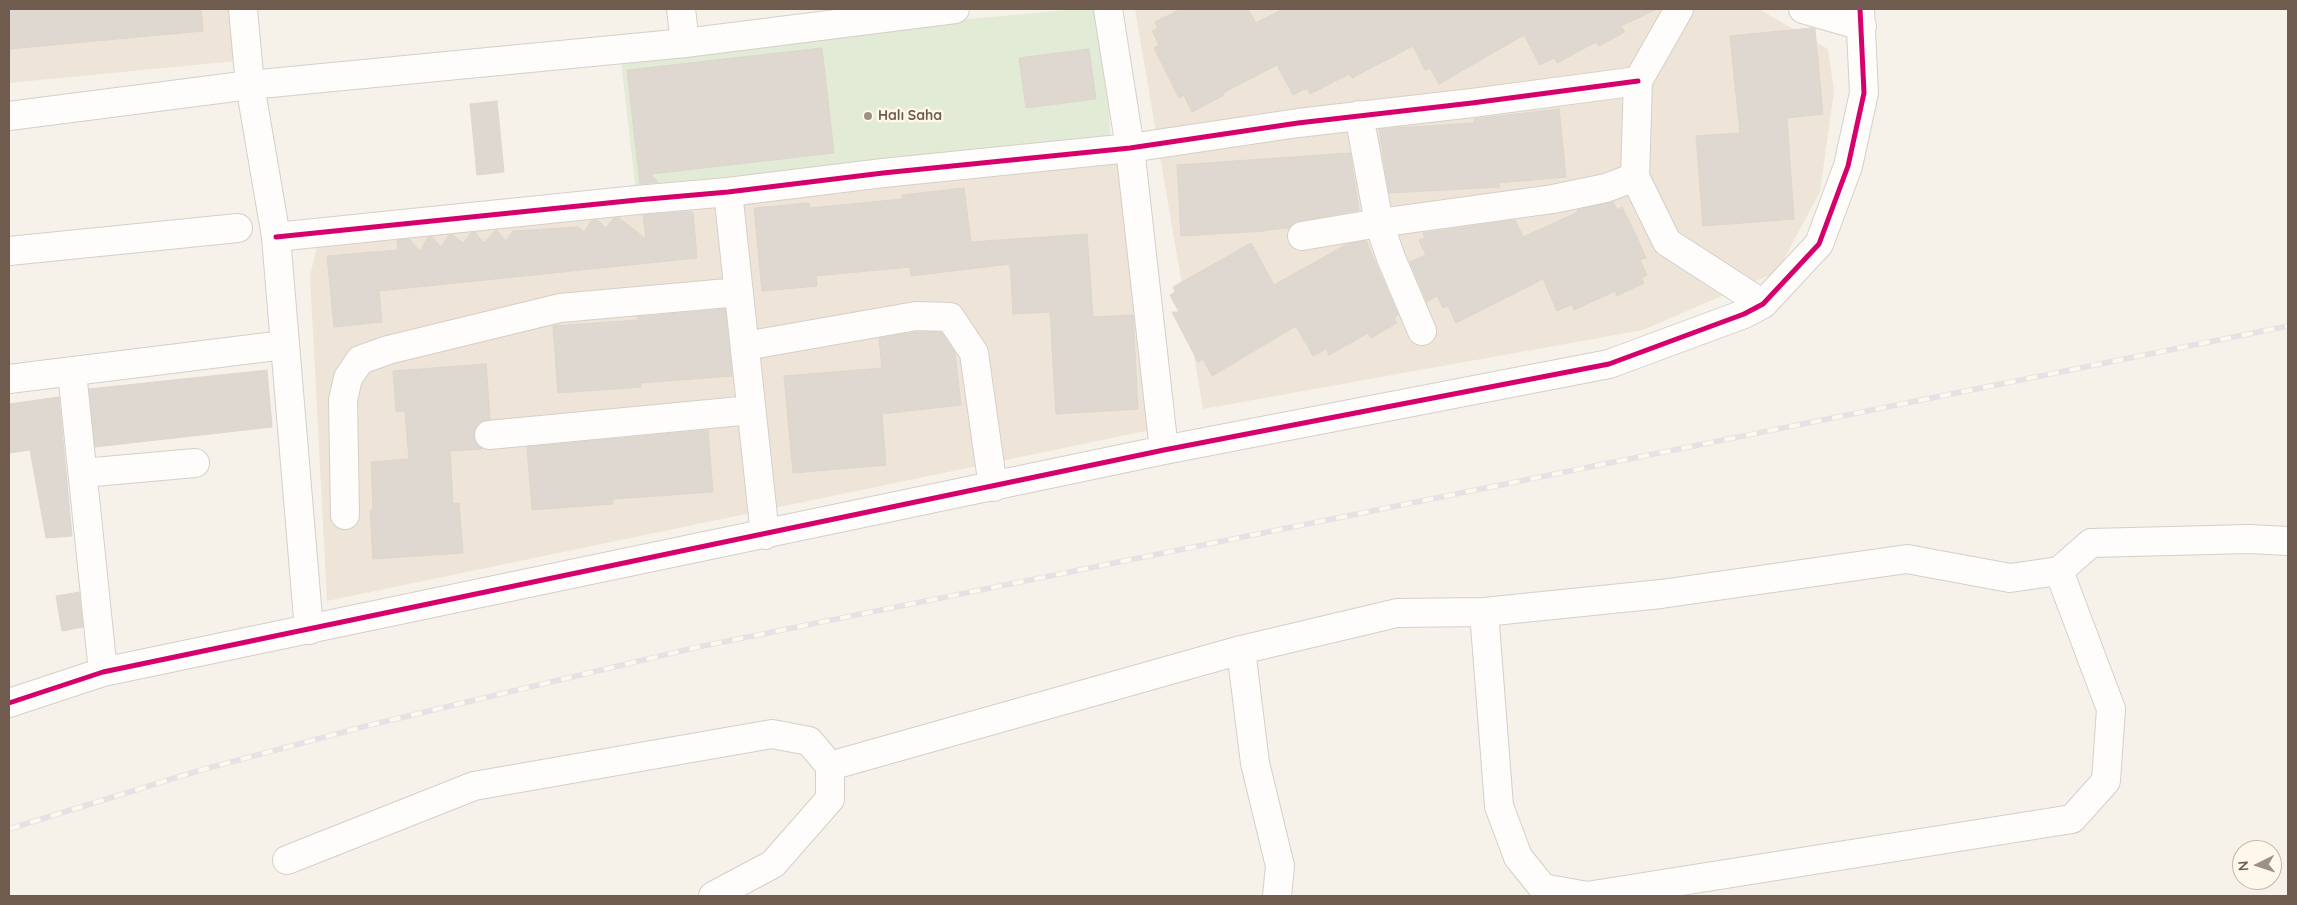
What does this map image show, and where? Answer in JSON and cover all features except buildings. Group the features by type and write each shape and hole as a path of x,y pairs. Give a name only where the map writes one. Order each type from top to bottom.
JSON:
{"street":[{"path":"243,9 250,85 276,237 309,630"},
{"path":"681,9 686,43"},
{"path":"9,116 250,85 686,43 955,9"},
{"path":"1108,9 1130,148 1164,450"},
{"path":"1679,9 1638,81 1635,177 1667,242 1763,304"},
{"path":"9,703 103,672 1164,450 1609,364 1744,314 1763,304 1819,244 1848,166 1864,92 1861,17 1804,9"},
{"path":"276,237 728,192 1130,148 1359,115 1638,81"},
{"path":"1359,115 1379,223 1422,331"},
{"path":"1302,236 1379,223 1553,199 1606,188 1635,177"},
{"path":"728,192 765,535"},
{"path":"9,251 238,228"},
{"path":"346,515 343,400 348,378 360,360 388,350 560,308 739,292"},
{"path":"744,346 916,316 950,317 974,353 993,487"},
{"path":"9,379 284,345"},
{"path":"72,372 103,672"},
{"path":"488,435 751,410"},
{"path":"83,473 195,463"},
{"path":"830,766 1241,650 1397,613 1484,612 1661,594 1907,559 2010,578 2059,570 2091,543 2239,539 2288,541"},
{"path":"1484,612 1499,806 1518,857 1543,888 1587,896 2072,819 2106,781 2111,709 2059,570"},
{"path":"1241,650 1255,763 1280,866 1277,896"},
{"path":"287,860 474,786 772,734 810,741 830,766 830,799 773,864 713,896"}],"shaded area":[{"path":"9,9 230,9 236,61 9,83"},
{"path":"1135,9 1759,9 1828,49 1834,91 1820,192 1777,272 1643,330 1203,409"},
{"path":"1127,152 1160,428 327,601 310,276 318,242"}],"green space":[{"name":"Halı Saha","path":"1080,9 1104,9 1111,150 637,200 621,62 865,28"}],"railway":[{"path":"9,829 201,770 366,726 698,647 2288,326"}],"cycle path":[{"path":"9,703 103,672 1164,450 1609,364 1744,314 1763,304 1819,244 1848,166 1864,93 1860,9"},
{"path":"276,237 728,192 883,173 1130,148 1298,123 1638,81"}],"place":[{"name":"Halı Saha","path":"868,116"}]}
